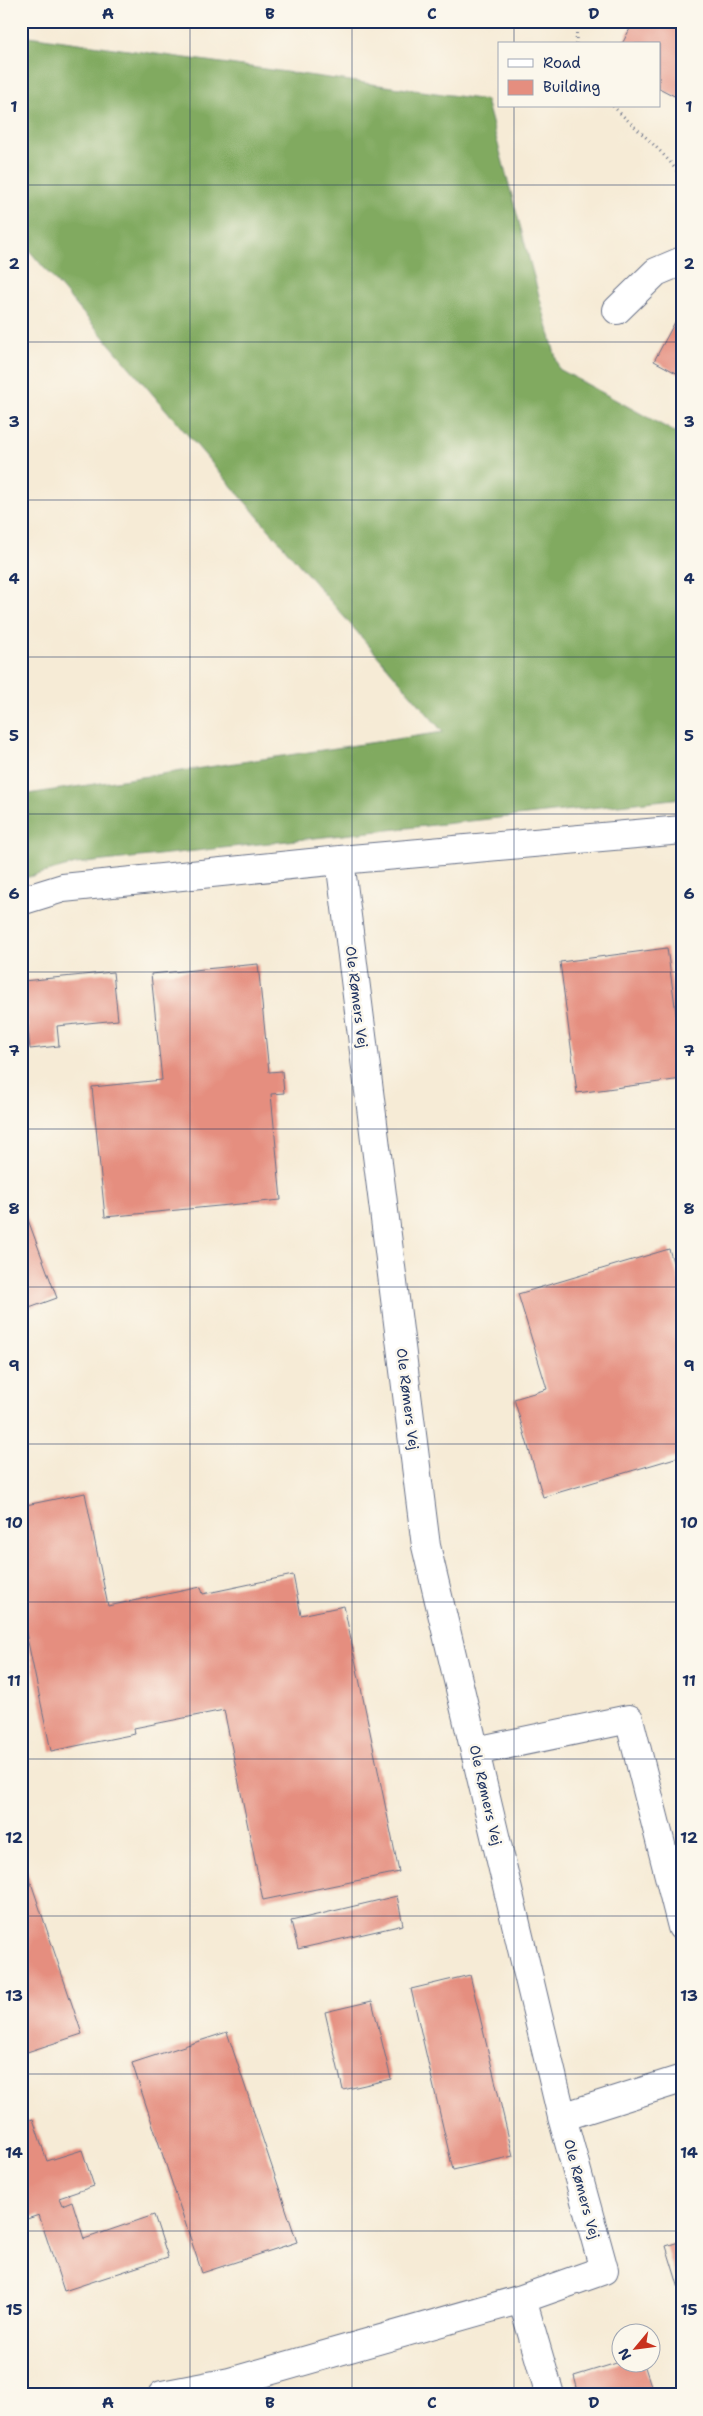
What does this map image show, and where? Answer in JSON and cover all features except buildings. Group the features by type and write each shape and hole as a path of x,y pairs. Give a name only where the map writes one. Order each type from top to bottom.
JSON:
{"street":[{"path":"617,310 656,272 682,261"},
{"path":"21,901 63,888 340,860 682,830"},
{"name":"Ole Rømers Vej","path":"180,2393 230,2382 522,2299 604,2270 562,2116 426,1546 340,860"},
{"path":"476,1751 629,1718 682,1927"},
{"path":"562,2116 682,2079"},
{"path":"522,2299 550,2395"}],"path":[{"path":"576,42 577,21"},
{"path":"615,108 673,167 682,181"}],"green space":[{"path":"21,35 486,100 559,369 682,436 682,798 76,864 21,879 21,795 443,732 21,241"}]}
